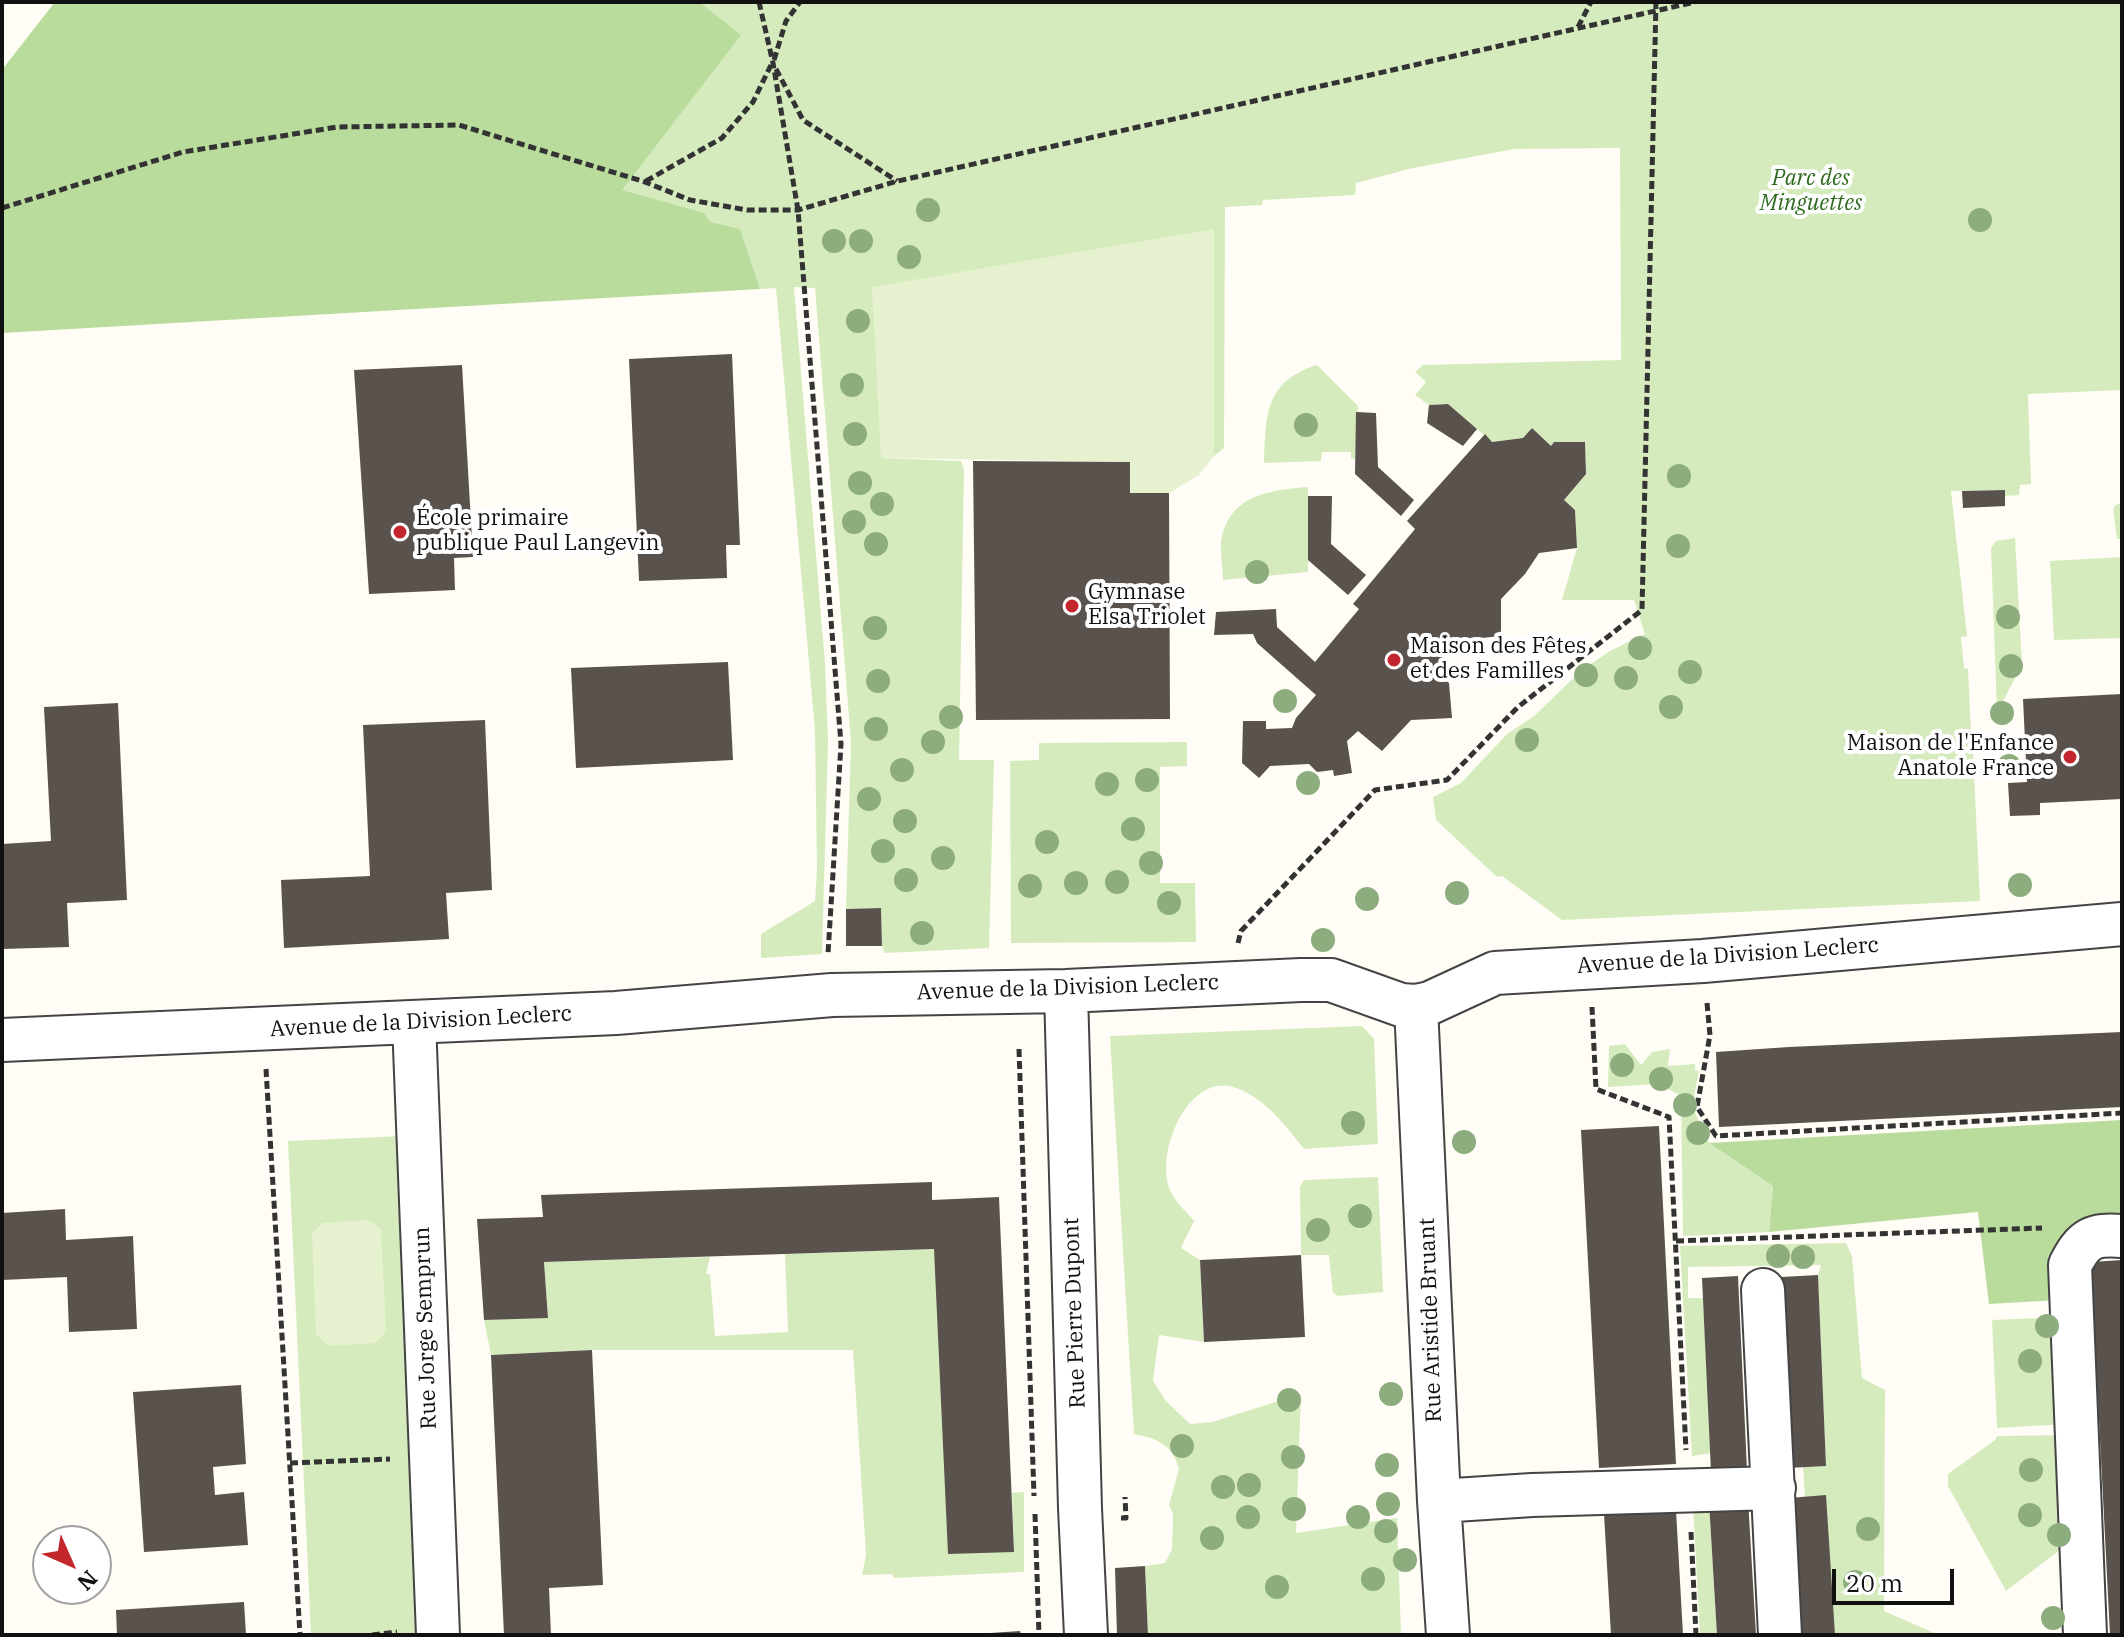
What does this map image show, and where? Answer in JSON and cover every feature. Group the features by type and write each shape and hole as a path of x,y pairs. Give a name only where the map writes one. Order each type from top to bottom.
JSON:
{"street":[{"name":"Avenue de la Division Leclerc","path":"2,1040 616,1013 832,995 1066,991 1331,980 1401,1005 1416,1006 1430,1003 1495,973 1703,961 2122,924"},
{"name":"Rue Pierre Dupont","path":"1066,991 1086,1635"},
{"name":"Rue Aristide Bruant","path":"1416,1006 1448,1635"},
{"name":"Rue Jorge Semprun","path":"414,1022 438,1635"},
{"path":"2085,1635 2070,1265 2077,1250 2098,1235 2122,1236"},
{"path":"1763,1290 1780,1635"},
{"path":"1439,1501 1774,1488"}],"path":[{"path":"759,2 773,63 798,210 841,744 828,959 832,995"},
{"path":"645,182 722,138 753,102 773,63 786,21 800,2"},
{"path":"1578,27 1591,2"},
{"path":"1237,948 1241,931 1375,790 1447,780 1518,707 1642,610 1656,2"},
{"path":"2,208 183,152 337,127 459,125 645,182 690,200 747,210 798,210 898,181 1695,2"},
{"path":"773,63 803,120 898,181"},
{"path":"1703,961 1710,1035 1697,1107 1716,1136 2122,1113"},
{"path":"1590,967 1596,1089 1669,1117 1696,1635"},
{"path":"1019,1049 1039,1635"},
{"path":"266,1068 300,1635"},
{"path":"1676,1241 2045,1228 2077,1250"},
{"path":"290,1463 431,1458"}],"green space":[{"name":"Parc des Minguettes","path":"55,2 2122,2 2122,390 2028,394 2031,484 2020,485 2019,495 2005,496 2005,490 1951,491 1967,636 1961,637 1964,668 1968,669 1971,733 1968,734 1969,750 1973,750 1980,901 1562,920 1502,876 1497,877 1436,820 1433,797 1461,783 1507,734 1533,717 1582,670 1610,651 1645,634 1634,600 1562,600 1577,548 1575,510 1564,500 1586,474 1585,443 1554,442 1551,446 1532,428 1523,438 1492,442 1448,404 1429,405 1415,395 1426,382 1415,372 1423,365 1621,360 1620,148 1514,149 1413,168 1356,183 1355,195 1263,200 1262,205 1225,207 1224,448 1214,456 1214,229 881,458 961,461 964,470 959,760 994,760 989,948 885,953 881,908 846,909 851,743 815,288 794,287 825,664 828,741 822,954 761,958 761,934 815,901 817,870 815,731 776,288 760,289 2,70"},
{"path":"55,2 699,2 741,35 622,190 704,213 710,222 740,229 760,289 2,333 2,70"},
{"path":"1214,229 1214,456 1199,475 1169,493 1130,493 1130,462 881,458 872,287"},
{"path":"1317,365 1358,406 1355,459 1351,458 1351,452 1322,452 1321,461 1264,463 1268,416 1277,391 1300,372"},
{"path":"1308,487 1308,572 1223,580 1222,536 1235,511 1255,497"},
{"path":"2122,503 2122,539 2117,539 2113,509"},
{"path":"2015,538 2022,664 1997,713 1991,548 1996,541"},
{"path":"2122,557 2122,638 2054,640 2050,561"},
{"path":"1187,742 1187,766 1160,767 1160,883 1195,883 1196,942 1011,943 1010,761 1039,760 1039,743"},
{"path":"1362,1026 1374,1039 1378,1144 1304,1149 1274,1114 1236,1088 1219,1086 1203,1092 1179,1120 1171,1139 1167,1176 1173,1196 1194,1221 1181,1248 1200,1260 1204,1342 1159,1335 1153,1381 1166,1401 1190,1424 1212,1422 1301,1394 1296,1533 1397,1518 1401,1635 1148,1635 1145,1566 1165,1563 1172,1549 1173,1514 1169,1505 1179,1469 1163,1444 1134,1434 1110,1036"},
{"path":"1625,1044 1641,1065 1652,1052 1670,1049 1668,1066 1695,1064 1695,1070 1699,1071 1692,1106 1709,1143 1773,1186 1769,1232 1683,1236 1681,1096 1658,1084 1608,1087 1609,1046"},
{"path":"2122,1120 2122,1230 2059,1300 1989,1304 1978,1212 1769,1232 1773,1186 1709,1143"},
{"path":"403,1136 425,1635 311,1635 288,1141"},
{"path":"1378,1177 1383,1292 1338,1296 1333,1293 1329,1255 1301,1255 1300,1187 1304,1180"},
{"path":"369,1220 381,1229 386,1332 375,1343 328,1346 316,1334 312,1233 323,1223"},
{"path":"1846,1243 1852,1256 1862,1378 1885,1390 1884,1611 1939,1635 1835,1635 1805,1497 1803,1467 1826,1466 1818,1275 1821,1265 1688,1267 1688,1298 1703,1298 1711,1453 1692,1456 1680,1246"},
{"path":"934,1249 1014,1552 1012,1493 1024,1492 1024,1572 894,1578 892,1574 862,1575 866,1555 853,1350 592,1350 491,1355 484,1320 548,1317 544,1262 710,1257 706,1274 710,1274 715,1336 788,1332 785,1254"},
{"path":"2062,1317 2067,1424 1997,1428 1992,1320"},
{"path":"2067,1435 2069,1543 2006,1591 1948,1486 1948,1474 1997,1436"},
{"path":"1709,1502 1717,1635 1700,1635 1693,1506"}],"building":[{"path":"732,354 740,545 726,545 727,578 639,581 629,359"},
{"path":"462,365 473,557 454,558 455,590 369,594 354,370"},
{"path":"1448,404 1477,429 1463,446 1427,423 1429,405"},
{"path":"1356,412 1376,413 1378,467 1414,500 1401,516 1355,474"},
{"path":"1532,428 1551,446 1554,442 1585,442 1586,474 1564,500 1575,510 1577,548 1539,553 1525,574 1501,599 1501,636 1463,640 1434,671 1449,683 1452,718 1411,720 1382,751 1358,731 1347,741 1352,773 1334,776 1333,770 1317,772 1309,764 1270,766 1259,778 1242,763 1243,721 1266,721 1266,729 1292,728 1296,718 1316,695 1257,643 1253,634 1214,635 1216,612 1276,609 1277,627 1315,662 1359,609 1353,604 1415,529 1407,521 1485,434 1492,442 1523,438"},
{"name":"Gymnase Elsa Triolet","path":"973,461 1130,462 1130,493 1169,493 1170,719 976,720"},
{"path":"2005,490 2005,506 1963,508 1962,491"},
{"path":"1308,496 1332,496 1331,544 1366,575 1348,595 1308,560"},
{"path":"728,662 733,760 576,768 571,668"},
{"path":"2122,694 2122,799 2040,803 2040,815 2010,816 2008,783 2027,782 2023,699"},
{"path":"118,703 127,900 67,903 69,947 2,949 2,844 51,841 44,707"},
{"path":"485,720 492,890 446,893 449,939 284,948 281,880 370,876 363,725"},
{"path":"881,908 882,946 846,946 846,909"},
{"path":"2122,1032 2122,1107 1719,1127 1716,1052"},
{"path":"1659,1126 1676,1464 1599,1468 1581,1130"},
{"path":"932,1182 932,1200 999,1197 1014,1552 948,1554 934,1249 544,1262 548,1318 484,1320 477,1219 543,1217 541,1195"},
{"path":"65,1209 66,1240 133,1236 137,1329 69,1332 67,1277 2,1280 2,1213"},
{"path":"1301,1255 1305,1337 1204,1342 1200,1260"},
{"path":"2122,1260 2122,1635 2110,1635 2091,1262"},
{"path":"1818,1275 1826,1466 1788,1468 1781,1277"},
{"path":"1738,1276 1747,1470 1711,1472 1702,1278"},
{"path":"592,1350 603,1585 549,1588 551,1635 504,1635 491,1355"},
{"path":"241,1385 246,1464 213,1467 215,1495 244,1492 248,1545 144,1552 133,1392"},
{"path":"1826,1495 1835,1635 1798,1635 1789,1498"},
{"path":"1748,1499 1756,1635 1717,1635 1709,1502"},
{"path":"1676,1510 1683,1635 1611,1635 1604,1514"},
{"path":"1145,1566 1148,1635 1117,1635 1115,1568"},
{"path":"244,1602 246,1635 117,1635 116,1610"},
{"path":"1020,1631 1021,1635 990,1635 990,1633"}],"place":[{"name":"École primaire publique Paul Langevin","path":"400,532"},
{"name":"Gymnase Elsa Triolet","path":"1072,606"},
{"name":"Maison des Fêtes et des Familles","path":"1394,660"},
{"name":"Maison de l'Enfance Anatole France","path":"2070,757"}]}
